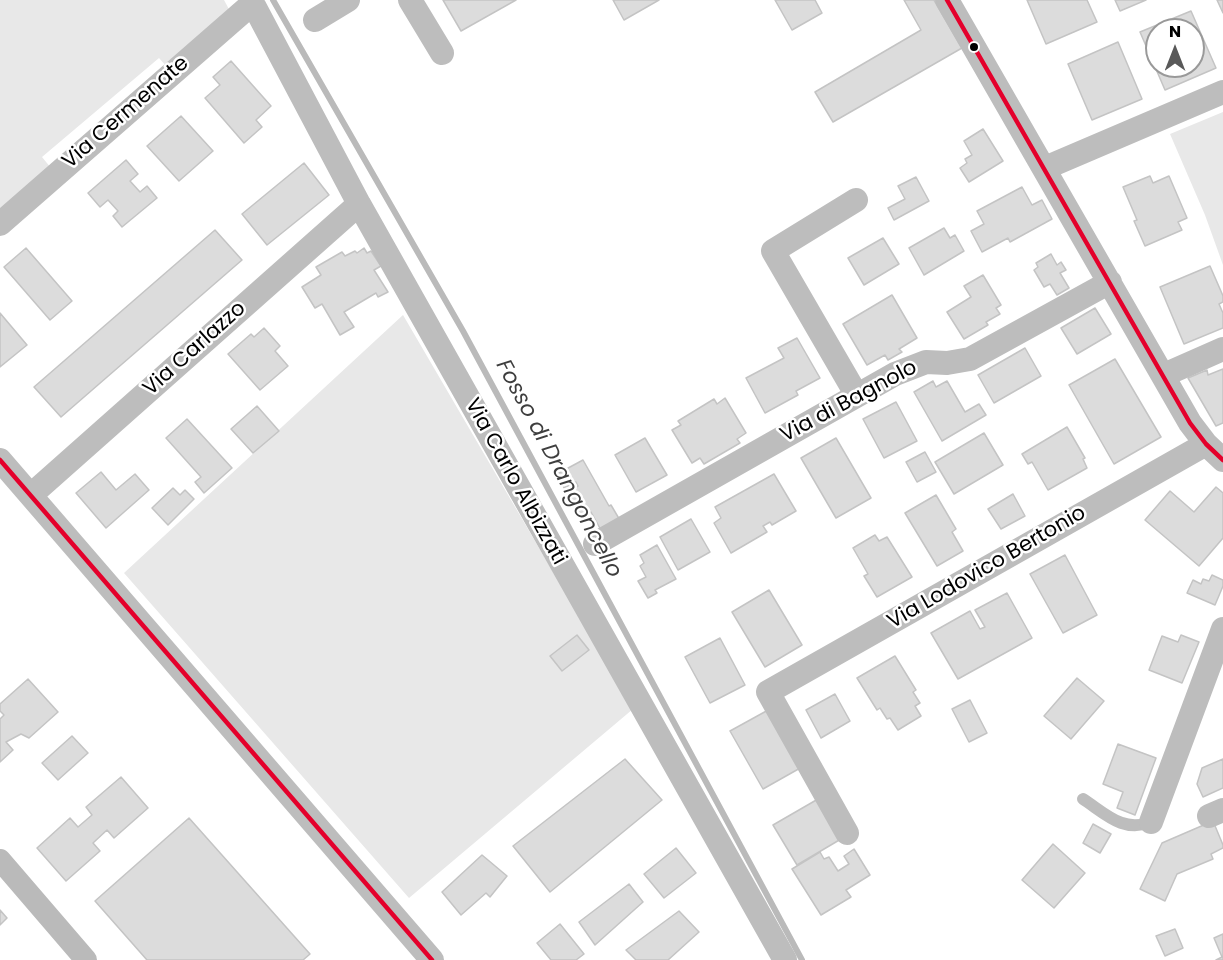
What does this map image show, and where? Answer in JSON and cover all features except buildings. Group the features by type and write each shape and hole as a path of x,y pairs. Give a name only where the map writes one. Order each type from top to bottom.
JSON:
{"street":[{"path":"315,20 348,0"},
{"path":"410,0 442,53"},
{"path":"947,0 1190,423 1214,452"},
{"name":"Via Carlo Albizzati","path":"252,1 359,204 785,960"},
{"name":"Via Cermenate","path":"0,224 252,1"},
{"path":"1045,168 1223,92"},
{"path":"856,200 773,251 856,394"},
{"name":"Via Carlazzo","path":"31,495 359,204"},
{"name":"Via di Bagnolo","path":"595,544 856,394 909,367 926,362 948,363 970,359 1110,282"},
{"path":"1164,375 1223,349"},
{"name":"Via Lodovico Bertonio","path":"847,833 768,692 1214,452"},
{"path":"0,460 432,960"},
{"path":"1151,822 1223,629"}],"lane":[{"path":"1083,799 1124,825 1140,827 1151,822"}],"shaded area":[{"path":"0,0 224,0 231,13 167,67 159,58 42,157 51,168 0,213"},
{"path":"1223,112 1223,265 1205,215 1170,134"},
{"path":"403,315 633,709 409,898 124,573"}],"waterway":[{"name":"Fosso di Drangoncello","path":"273,0 463,331 802,960"},
{"path":"0,860 86,960"}],"transit line":[{"path":"947,0 1190,423 1206,444 1223,460"},
{"path":"0,460 432,960"}]}
